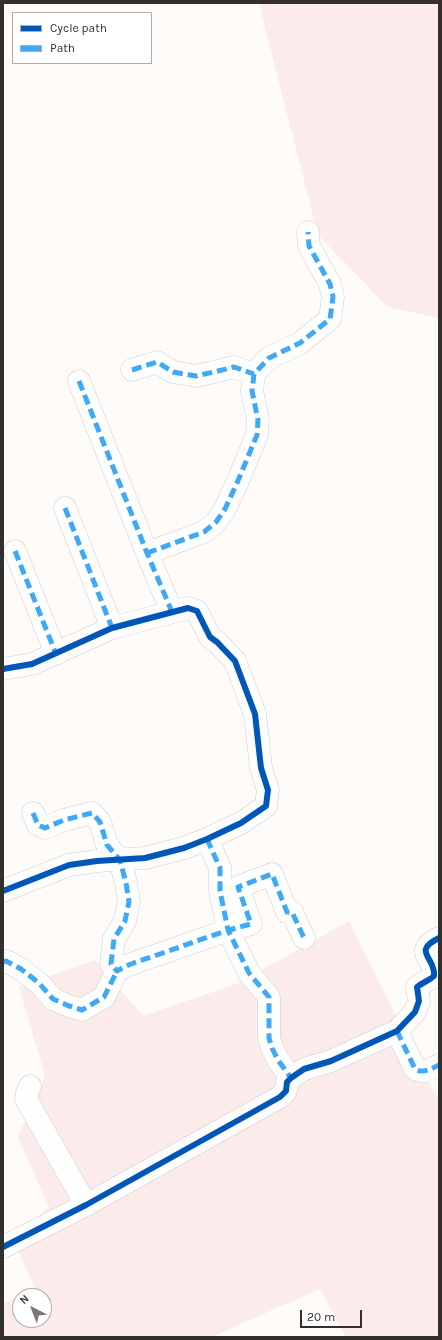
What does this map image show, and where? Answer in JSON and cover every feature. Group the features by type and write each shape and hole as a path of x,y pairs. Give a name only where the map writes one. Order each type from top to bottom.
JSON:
{"street":[{"path":"147,553 204,532 216,522 225,509 257,435 258,420 252,391 254,374 269,358 300,343 330,319 333,297 330,284 309,246 308,232"},
{"path":"132,370 158,362 173,372 196,376 234,367 254,374"},
{"path":"79,381 172,612"},
{"path":"65,508 112,628"},
{"path":"15,551 56,654"},
{"path":"3,669 32,664 112,628 188,608 197,611 210,638 217,642 235,661 254,714 261,768 268,790 266,806 241,823 184,848 145,858 87,862 69,865 3,891"},
{"path":"33,813 38,825 45,828 64,820 92,813 100,822 107,845 120,860 129,902 125,921 114,939 111,964 117,971"},
{"path":"207,839 220,868 220,891 228,930 249,972 269,997 269,1038 278,1060 291,1078"},
{"path":"3,962 6,961 21,969 39,983 53,999 82,1010 104,997 117,971 130,963 228,930 251,924 238,887 272,874 287,912 292,912 304,938"},
{"path":"3,1247 86,1205 280,1097 286,1091 287,1082 304,1069 331,1061 397,1031 415,1012 419,1001 417,987 420,984 430,981 434,976 433,967 425,953 426,947 429,943 439,938"},
{"path":"397,1031 414,1069 418,1071 425,1071 439,1065"},
{"path":"30,1086 26,1100 86,1205"}],"shaded area":[{"path":"259,3 439,3 439,318 388,307 318,235"},
{"path":"349,921 439,1102 439,1337 346,1337 320,1289 211,1337 3,1337 3,1304 12,1299 12,1328 52,1328 52,1288 32,1288 34,1287 13,1238 49,1207 18,1137 45,1076 19,987 95,960 143,1016 239,983"}],"marked path":[{"path":"147,553 204,532 216,522 225,509 257,435 258,420 252,391 254,374 269,358 300,343 330,319 333,297 330,284 309,246 308,232"},
{"path":"132,370 157,362 173,372 196,376 234,367 254,374"},
{"path":"79,381 172,612"},
{"path":"65,508 112,628"},
{"path":"15,551 56,654"},
{"path":"33,813 38,825 45,828 64,820 92,813 100,822 107,845 120,860 129,902 125,921 114,939 111,964 117,971 137,962 216,934 251,924 238,887 272,874 287,912 292,912 304,938"},
{"path":"207,839 220,868 220,891 228,930 249,973 269,997 269,1038 278,1060 291,1078"},
{"path":"3,962 6,961 21,969 39,983 53,999 82,1010 104,997 117,971"},
{"path":"397,1031 415,1069 424,1071 439,1065"}],"cycle path":[{"path":"3,669 32,664 112,628 188,608 197,611 210,637 217,642 235,661 255,714 261,768 268,790 266,806 241,823 184,848 145,858 97,861 69,865 3,891"},
{"path":"3,1247 86,1205 280,1097 286,1091 287,1082 304,1069 331,1061 397,1031 415,1012 419,1001 417,987 434,976 434,969 426,951 427,947 439,938"}]}
